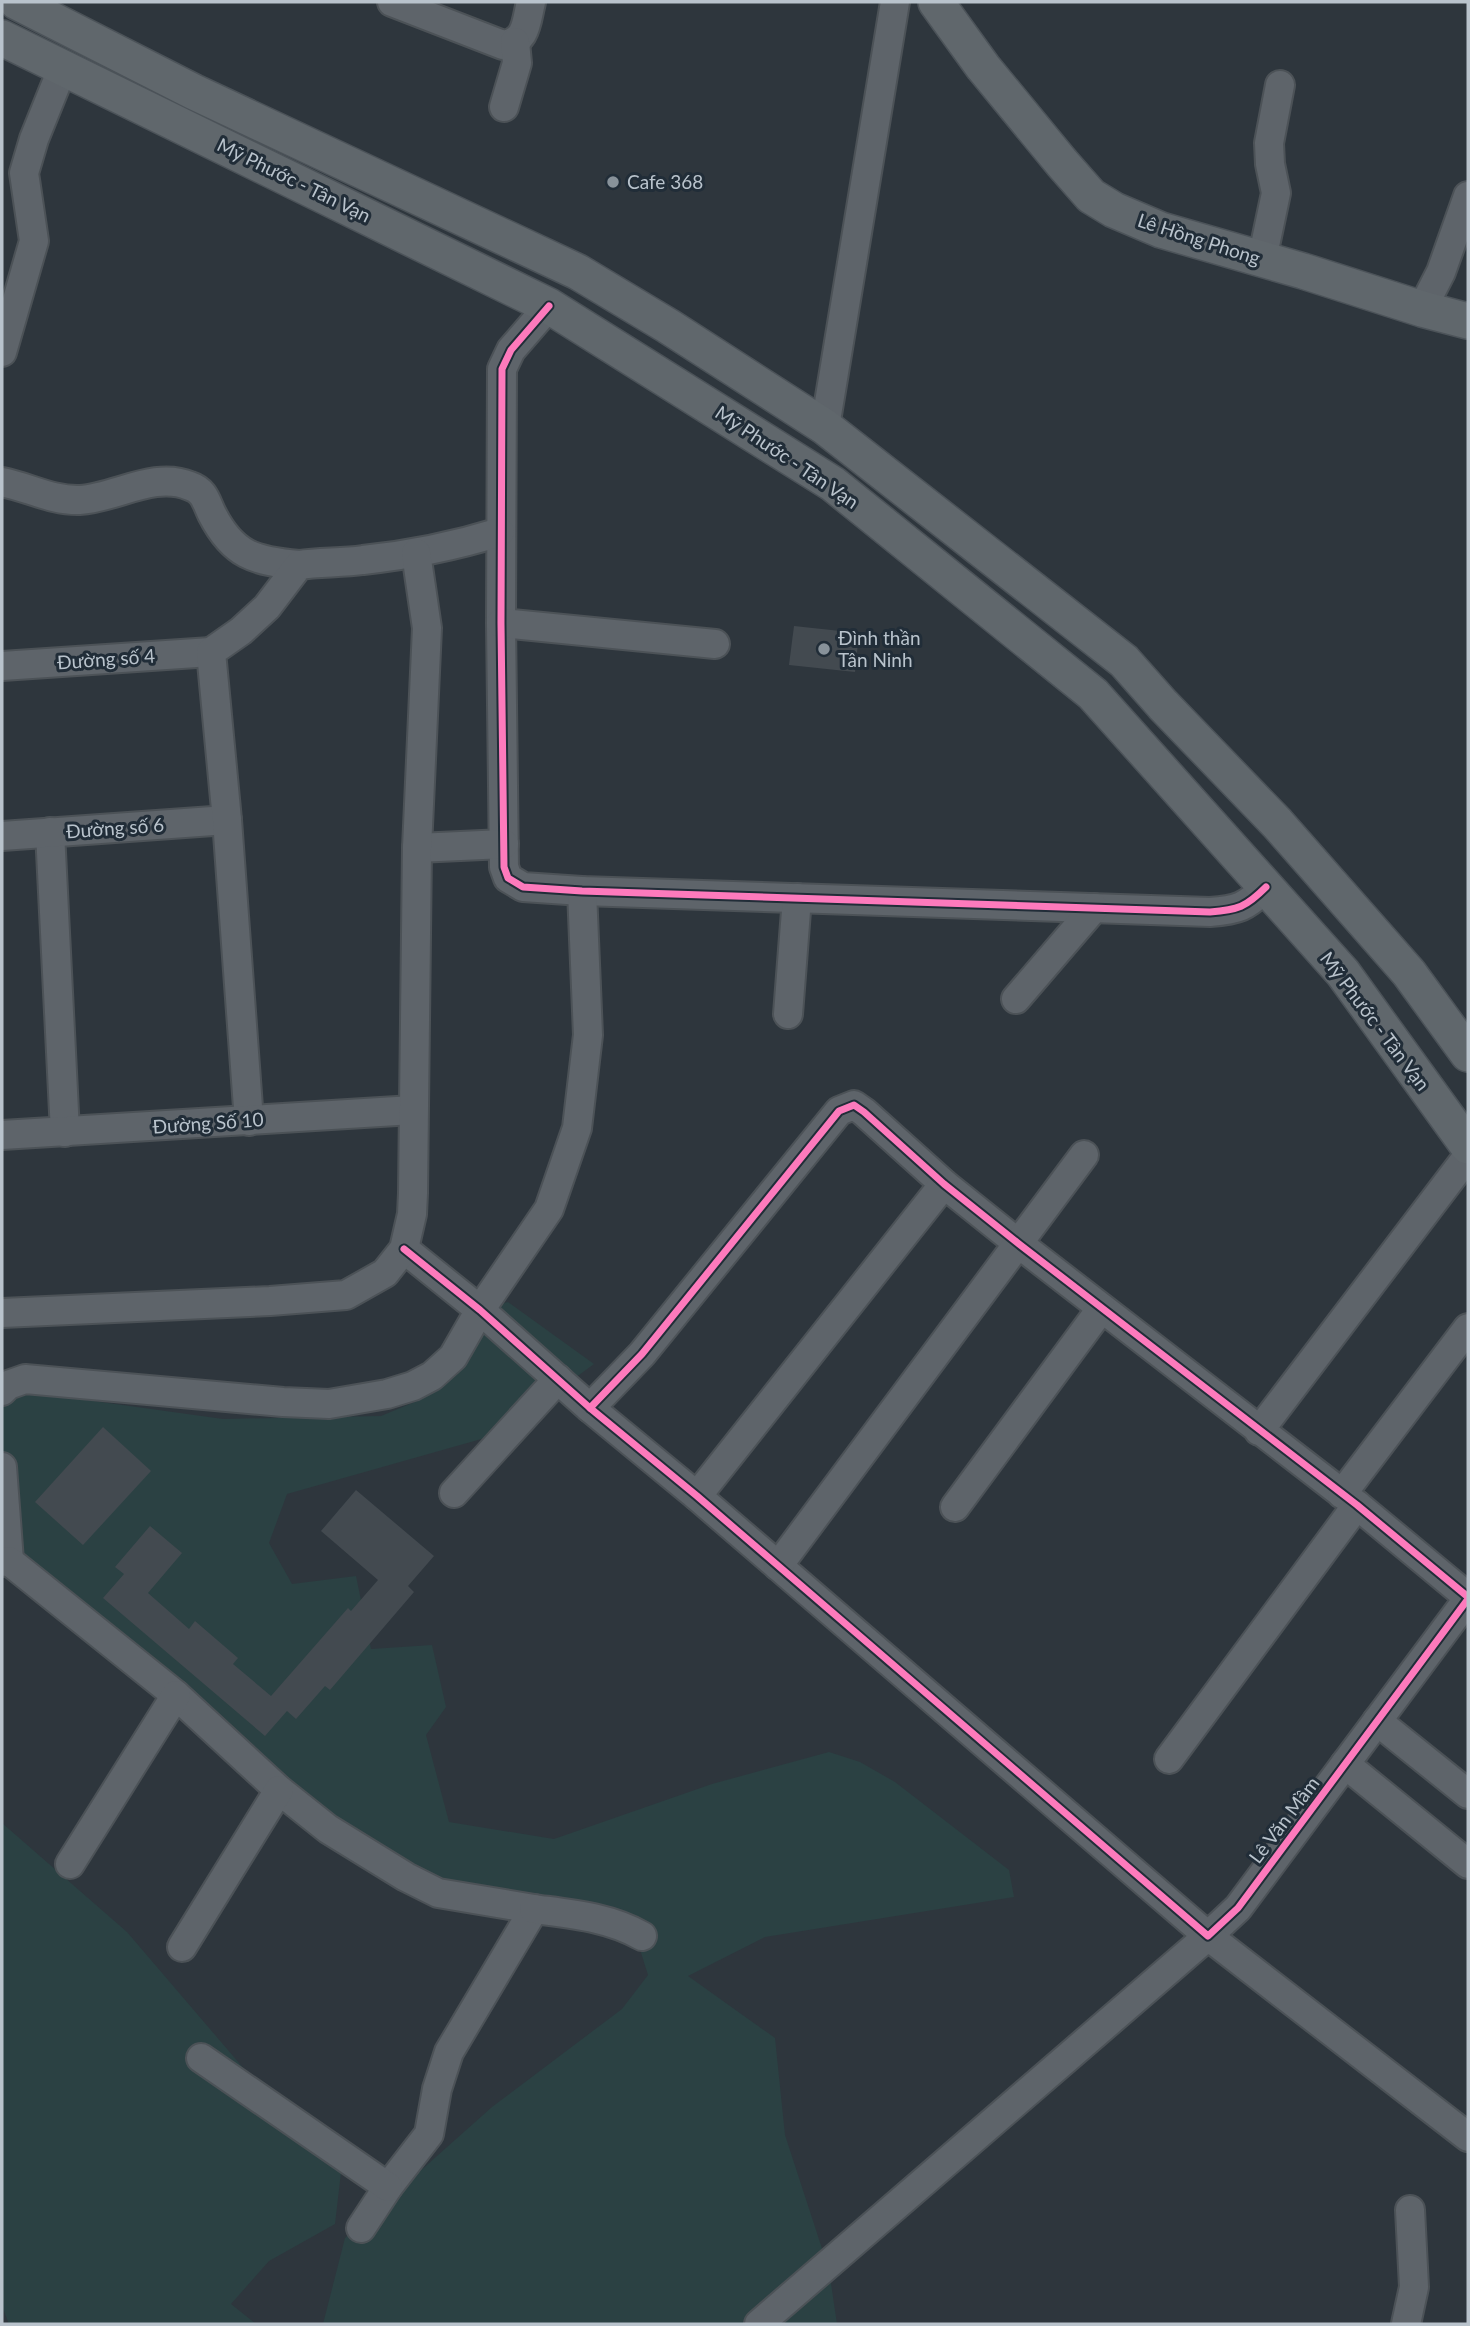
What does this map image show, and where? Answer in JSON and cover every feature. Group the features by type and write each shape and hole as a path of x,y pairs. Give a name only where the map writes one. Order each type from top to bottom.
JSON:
{"main road":[{"name":"Mỹ Phước - Tân Vạn","path":"17,2 194,92 578,272 675,330 825,427 1124,661 1277,823 1409,973 1468,1054"},
{"name":"Lê Hồng Phong","path":"936,2 982,67 1091,196 1114,210 1161,230 1468,321"},
{"name":"Mỹ Phước - Tân Vạn","path":"2,38 549,306 833,484 1093,694 1343,973 1468,1146"}],"street":[{"path":"392,2 503,45 515,42 523,35 531,2"},
{"path":"825,427 895,2"},
{"path":"504,107 517,63 515,42"},
{"path":"2,352 34,241 24,173 34,139 63,67"},
{"path":"1262,260 1276,193 1269,143 1279,85"},
{"path":"1422,309 1441,272 1468,196"},
{"path":"549,306 511,350 502,369 500,623 504,867 508,878 523,887 582,891 1210,912 1233,910 1248,904 1266,887"},
{"path":"2,482 25,486 61,499 83,500 144,484 179,482 203,493 228,541 250,556 299,565 360,561 416,553 454,546 500,532"},
{"path":"2,1313 346,1295 385,1273 404,1248 412,1214 417,848 427,628 416,553"},
{"path":"249,1121 227,820 211,652 241,631 267,607 299,565"},
{"path":"500,623 715,645"},
{"name":"Đường số 4","path":"2,666 211,652"},
{"name":"Đường số 6","path":"2,836 227,820"},
{"path":"50,832 65,1132"},
{"path":"417,848 504,844"},
{"path":"2,1391 8,1385 25,1378 329,1404 387,1394 413,1386 432,1376 453,1357 480,1310 549,1209 577,1128 588,1035 582,891"},
{"path":"788,1014 797,898"},
{"path":"1016,999 1094,908"},
{"path":"590,1408 642,1354 839,1111 854,1105 1018,1244 1349,1499 1468,1598"},
{"name":"Đường Số 10","path":"2,1135 414,1110"},
{"path":"778,1566 1084,1155"},
{"path":"1259,1432 1468,1156"},
{"path":"697,1496 944,1184"},
{"path":"404,1248 480,1310 590,1408 697,1496 1208,1936 1468,2137"},
{"path":"955,1507 1101,1309"},
{"path":"1169,1759 1468,1328"},
{"path":"454,1493 558,1380"},
{"path":"2,1467 5,1561 176,1695 279,1790 328,1829 406,1877 438,1893 586,1916 624,1926 642,1936"},
{"name":"Lê Văn Mầm","path":"758,2324 1233,1914 1468,1598"},
{"path":"70,1864 176,1695"},
{"path":"1377,1721 1468,1794"},
{"path":"1345,1764 1468,1864"},
{"path":"182,1947 279,1790"},
{"path":"361,2228 388,2187 429,2134 437,2089 449,2052 534,1909"},
{"path":"201,2058 388,2187"},
{"path":"1406,2324 1414,2287 1410,2210"}],"green space":[{"path":"508,1302 594,1364 499,1434 287,1494 269,1543 292,1584 356,1576 371,1649 432,1645 446,1707 426,1735 449,1822 554,1839 712,1784 829,1752 860,1762 895,1782 1009,1870 1014,1897 765,1937 688,1976 775,2038 785,2135 829,2270 837,2324 323,2324 345,2238 492,2107 622,2009 648,1975 632,1924 426,1890 9,1561 2,1481 2,1400 36,1393 223,1419 381,1416 417,1401 480,1310"},
{"path":"2,1823 127,1932 251,2077 343,2155 335,2224 269,2261 231,2304 256,2324 9,2324 2,2306"}],"building":[{"name":"Đình thần Tân Ninh","path":"794,626 859,633 855,672 789,665"},
{"path":"103,1427 151,1471 83,1545 35,1502"},
{"path":"356,1490 434,1556 408,1586 414,1592 330,1690 325,1686 296,1719 287,1711 265,1736 103,1598 124,1574 115,1567 150,1526 182,1553 148,1593 189,1629 195,1621 238,1658 233,1664 271,1696 348,1608 351,1611 378,1580 321,1531"}],"cycle path":[{"path":"549,306 511,350 502,369 501,623 504,867 508,878 523,887 582,891 1210,912 1241,906 1266,887"},
{"path":"590,1408 642,1354 839,1111 854,1105 944,1184 1357,1505 1468,1597"},
{"path":"404,1249 480,1310 590,1408 697,1496 1208,1936 1238,1908 1468,1599"}],"place":[{"name":"Cafe 368","path":"613,182"},
{"name":"Đình thần Tân Ninh","path":"824,649"}]}
